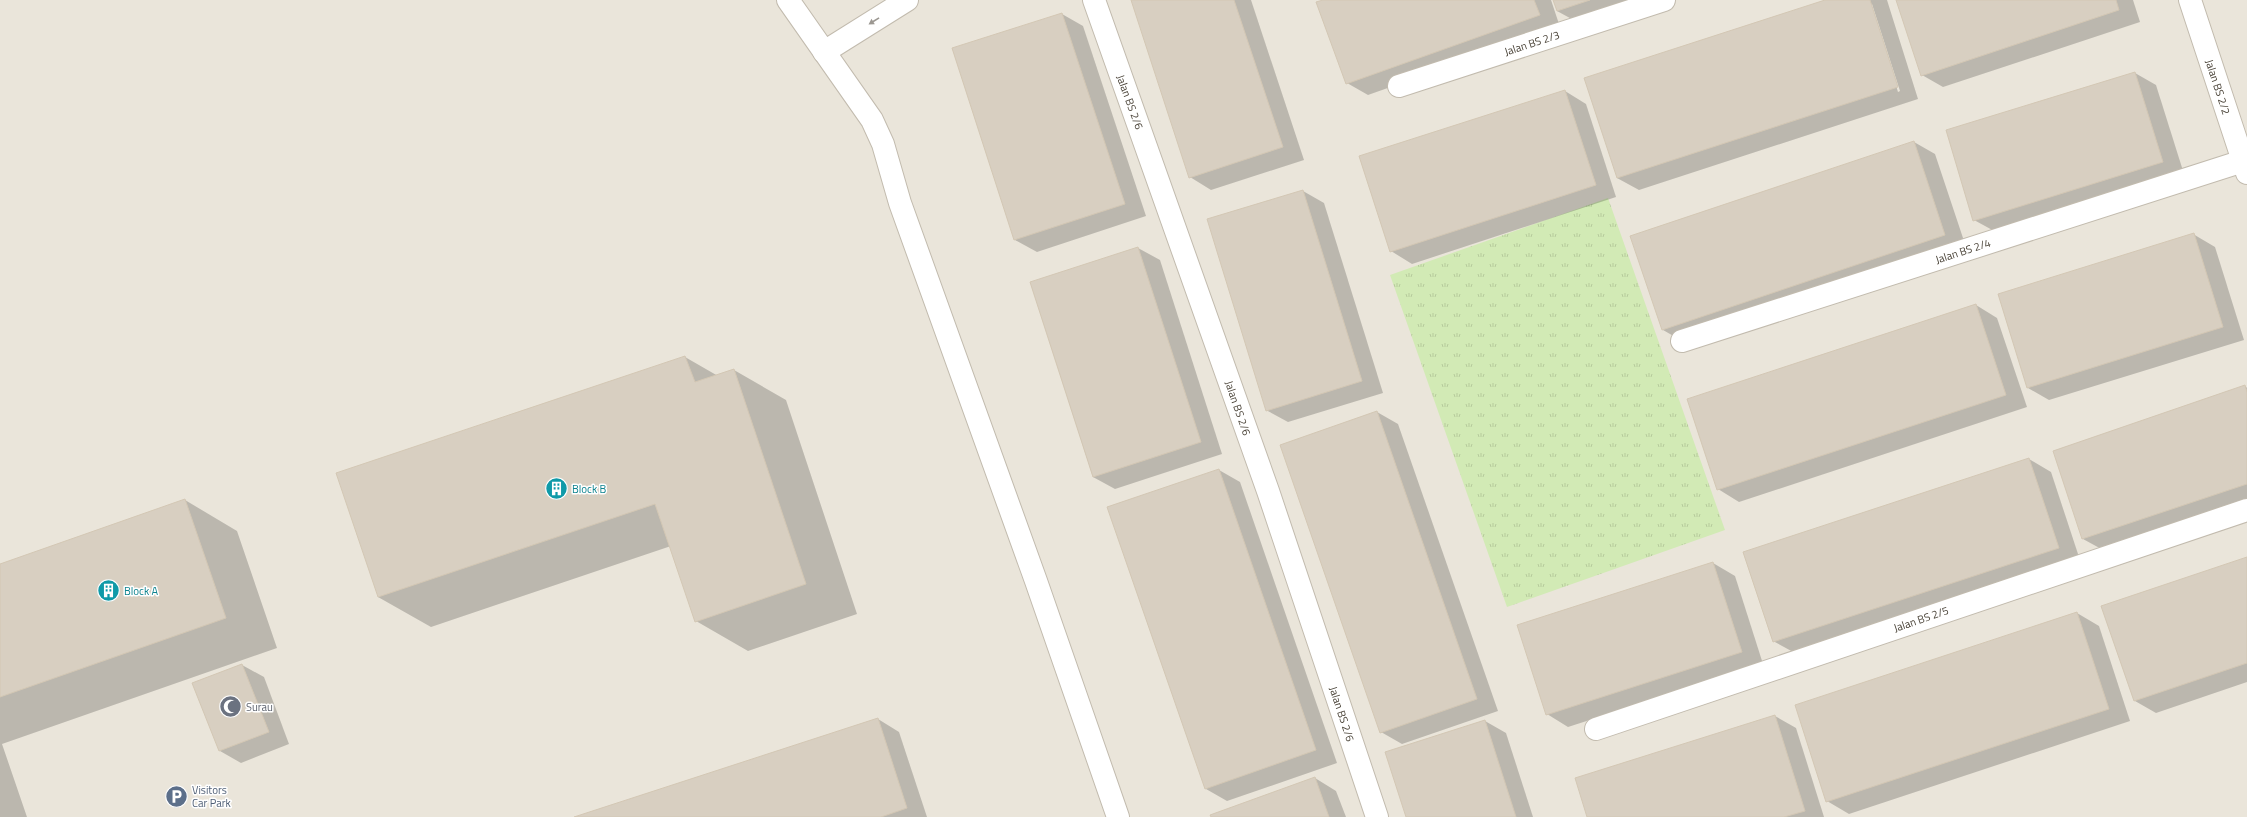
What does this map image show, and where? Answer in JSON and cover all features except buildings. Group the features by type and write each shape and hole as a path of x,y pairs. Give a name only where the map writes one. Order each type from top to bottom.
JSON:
{"street":[{"path":"788,0 872,120 883,144 900,203 1034,574 1118,817"},
{"path":"824,52 907,0"},
{"name":"Jalan BS 2/6","path":"1094,0 1268,491 1377,817"},
{"name":"Jalan BS 2/3","path":"1399,86 1664,0"},
{"name":"Jalan BS 2/2","path":"2190,0 2245,167"},
{"name":"Jalan BS 2/4","path":"1682,341 2245,167"},
{"name":"Jalan BS 2/5","path":"1596,729 2247,510"}],"shaded area":[{"path":"0,0 2247,0 2247,817 0,817"}],"green space":[{"path":"1608,198 1725,530 1507,607 1390,275"}],"place":[{"name":"Block B","path":"557,489"},
{"name":"Block A","path":"108,591"},
{"name":"Surau","path":"230,707"},
{"name":"Visitors Car Park","path":"176,796"}]}
